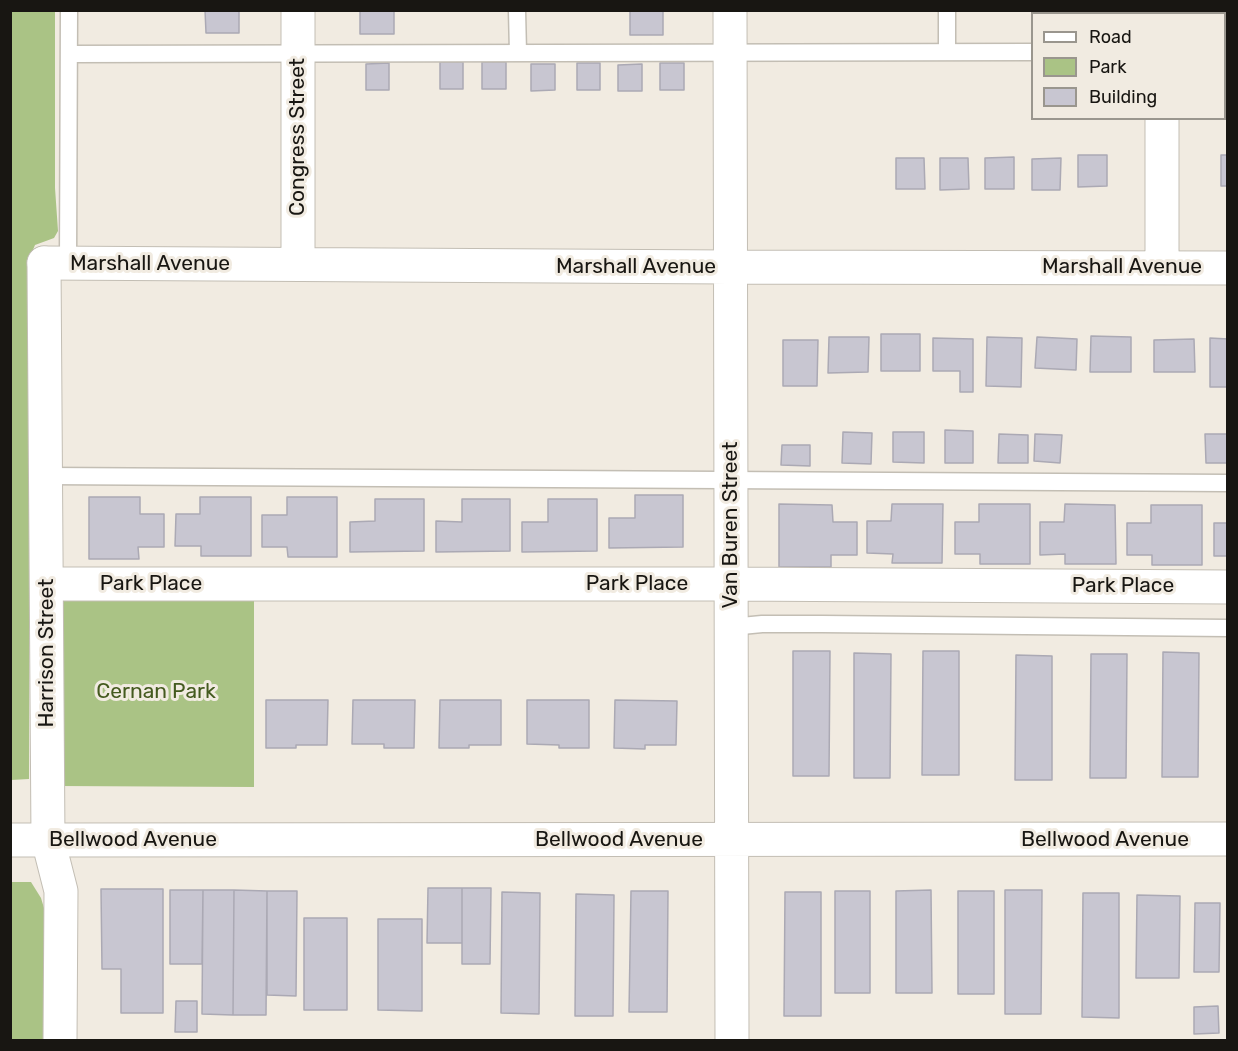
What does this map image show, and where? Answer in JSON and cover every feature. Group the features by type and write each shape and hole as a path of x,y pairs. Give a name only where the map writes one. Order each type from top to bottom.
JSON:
{"street":[{"name":"Congress Street","path":"298,10 298,264"},
{"name":"Van Buren Street","path":"730,10 732,1041"},
{"path":"1162,120 1162,267"},
{"name":"Marshall Avenue","path":"56,263 1227,268"},
{"name":"Harrison Street","path":"56,263 46,476 48,840 61,891 60,1041"},
{"name":"Park Place","path":"47,584 1227,587"},
{"name":"Bellwood Avenue","path":"10,840 1227,840"}],"lane":[{"path":"56,263 69,54 69,10"},
{"path":"517,10 518,53"},
{"path":"946,10 946,52"},
{"path":"69,54 1031,52"},
{"path":"46,476 1227,483"},
{"path":"731,627 762,624 822,624 1227,628"}],"green space":[{"path":"11,11 55,11 55,188 58,231 54,238 35,245 30,257 29,779 11,780"},
{"name":"Cernan Park","path":"254,596 254,787 58,786 58,597"},
{"path":"11,882 31,882 44,908 45,1040 11,1040"}],"building":[{"path":"205,10 239,10 239,33 206,33"},
{"path":"360,10 394,10 394,34 360,34"},
{"path":"630,10 663,10 663,35 630,35"},
{"path":"1051,10 1084,10 1084,12 1051,12"},
{"path":"440,62 463,62 463,89 440,89"},
{"path":"482,62 506,62 506,89 482,89"},
{"path":"389,63 389,90 366,90 366,64"},
{"path":"577,63 600,63 600,90 577,90"},
{"path":"660,63 684,63 684,90 660,90"},
{"path":"531,64 555,64 555,90 531,91"},
{"path":"642,64 642,91 618,91 618,65"},
{"path":"1226,65 1228,65 1228,95 1226,95"},
{"path":"1078,155 1107,155 1107,186 1078,187"},
{"path":"1221,155 1228,155 1228,186 1221,186"},
{"path":"1014,157 1014,189 985,189 985,158"},
{"path":"896,158 924,158 925,189 896,189"},
{"path":"940,158 968,158 969,189 940,190"},
{"path":"1061,158 1060,190 1032,190 1032,159"},
{"path":"881,334 920,334 920,371 881,371"},
{"path":"1091,336 1131,337 1131,372 1090,372"},
{"path":"829,337 869,337 868,372 828,373"},
{"path":"987,337 1022,338 1021,387 986,386"},
{"path":"1037,337 1077,339 1076,370 1035,368"},
{"path":"933,338 973,339 973,392 960,392 960,371 933,371"},
{"path":"1210,338 1228,339 1228,387 1210,387"},
{"path":"1194,339 1195,372 1154,372 1154,340"},
{"path":"783,340 818,340 817,386 783,386"},
{"path":"945,430 973,431 973,463 945,463"},
{"path":"843,432 872,433 871,464 842,463"},
{"path":"893,432 924,432 924,463 893,462"},
{"path":"999,434 1028,435 1028,463 998,463"},
{"path":"1035,434 1062,435 1060,463 1034,461"},
{"path":"1205,434 1228,434 1228,463 1206,463"},
{"path":"782,445 810,445 810,466 781,465"},
{"path":"635,495 683,495 683,547 609,548 609,518 635,518"},
{"path":"89,497 140,497 140,514 164,514 164,547 138,547 139,559 89,559"},
{"path":"200,497 251,497 251,556 201,556 201,546 175,546 176,514 200,514"},
{"path":"287,497 337,497 337,557 288,557 287,547 262,547 262,515 287,515"},
{"path":"375,499 424,499 424,551 350,552 350,522 375,521"},
{"path":"462,499 510,499 510,551 436,552 436,521 462,522"},
{"path":"548,499 597,499 597,551 522,552 522,522 548,522"},
{"path":"779,504 832,505 833,522 857,522 857,555 831,555 831,567 779,567"},
{"path":"892,504 943,504 942,563 892,563 893,554 867,553 867,521 891,521"},
{"path":"979,504 1030,504 1030,564 980,564 980,554 955,554 955,522 979,522"},
{"path":"1065,504 1115,505 1116,564 1065,564 1065,554 1040,555 1040,522 1064,522"},
{"path":"1151,505 1202,505 1202,565 1152,565 1152,555 1127,555 1127,523 1151,523"},
{"path":"1214,523 1228,523 1228,556 1214,556"},
{"path":"793,651 830,651 829,776 793,776"},
{"path":"923,651 959,651 959,775 922,775"},
{"path":"1163,652 1199,653 1198,777 1162,777"},
{"path":"854,653 891,654 890,778 854,778"},
{"path":"1091,654 1127,654 1126,778 1090,778"},
{"path":"1016,655 1052,656 1052,780 1015,780"},
{"path":"266,700 328,700 327,745 266,748"},
{"path":"353,700 415,700 414,748 384,748 384,744 352,744"},
{"path":"440,700 501,700 501,745 439,748"},
{"path":"527,700 589,700 589,748 559,748 559,745 527,744"},
{"path":"615,700 677,701 676,745 645,745 645,749 614,748"},
{"path":"428,888 462,888 462,943 427,943"},
{"path":"462,888 491,888 490,964 462,964"},
{"path":"101,889 163,889 163,1013 121,1013 121,969 102,969"},
{"path":"170,890 203,890 202,964 170,964"},
{"path":"203,890 234,890 233,1015 202,1014"},
{"path":"234,890 267,891 266,1015 233,1015"},
{"path":"931,890 932,993 896,993 896,891"},
{"path":"1005,890 1042,890 1041,1014 1005,1014"},
{"path":"267,891 297,891 296,996 267,995"},
{"path":"631,891 668,891 667,1012 629,1012"},
{"path":"835,891 870,891 870,993 835,993"},
{"path":"958,891 994,891 994,994 958,994"},
{"path":"502,892 540,893 539,1014 501,1013"},
{"path":"785,892 821,892 821,1016 784,1016"},
{"path":"1083,893 1119,893 1119,1018 1082,1017"},
{"path":"576,894 614,895 613,1016 575,1016"},
{"path":"1137,895 1180,896 1179,978 1136,978"},
{"path":"1195,903 1220,903 1219,972 1194,972"},
{"path":"304,918 347,918 347,1010 304,1010"},
{"path":"378,919 422,919 422,1011 378,1010"},
{"path":"176,1001 197,1001 197,1032 175,1032"},
{"path":"1218,1006 1219,1033 1194,1034 1194,1007"}]}
